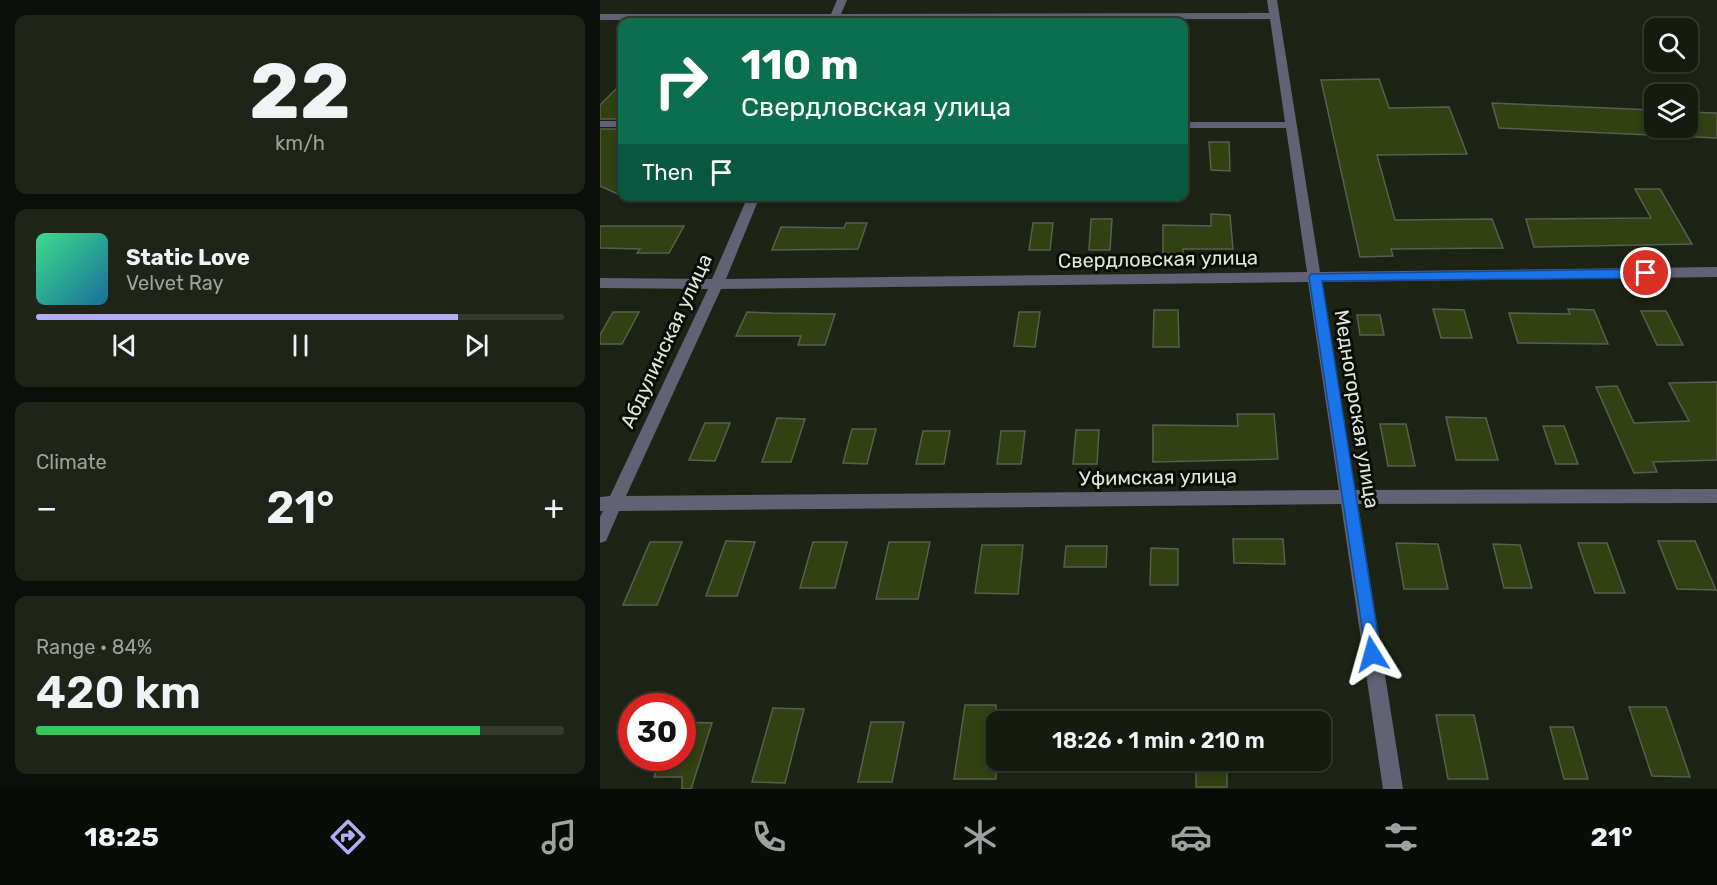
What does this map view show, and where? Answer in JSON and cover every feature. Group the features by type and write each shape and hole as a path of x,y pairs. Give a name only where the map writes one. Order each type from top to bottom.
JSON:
{"street":[{"path":"834,18 842,0"},
{"name":"Медногорская улица","path":"1272,0 1293,125 1393,789"},
{"path":"981,18 1276,16"},
{"path":"600,17 717,18"},
{"path":"600,124 618,124"},
{"path":"1188,125 1293,125"},
{"name":"Абдулинская улица","path":"600,535 607,504 717,284 752,201"},
{"name":"Свердловская улица","path":"600,283 717,284 1717,272"},
{"name":"Уфимская улица","path":"607,504 1349,496 1717,496"}],"building":[{"path":"1379,79 1389,108 1449,107 1467,154 1377,155 1395,220 1492,219 1503,248 1391,249 1393,256 1360,257 1321,80"},
{"path":"618,87 618,119 600,119 600,105"},
{"path":"1492,103 1644,110 1644,135 1499,128"},
{"path":"1698,112 1717,113 1717,138 1698,137"},
{"path":"600,129 618,129 618,194 600,186"},
{"path":"1209,142 1229,142 1230,171 1211,170"},
{"path":"1635,189 1660,189 1692,244 1534,247 1526,219 1651,218"},
{"path":"1211,214 1230,215 1233,249 1183,249 1183,254 1163,253 1163,225 1211,226"},
{"path":"1091,219 1112,219 1110,250 1089,250"},
{"path":"846,223 867,223 858,249 772,250 781,227 844,228"},
{"path":"1033,223 1053,223 1050,250 1029,250"},
{"path":"600,226 684,226 669,253 637,253 640,249 600,248"},
{"path":"1433,309 1464,310 1472,338 1441,338"},
{"path":"1568,309 1594,310 1608,344 1518,343 1509,313 1570,314"},
{"path":"1154,310 1178,310 1179,347 1153,347"},
{"path":"1641,311 1666,311 1683,345 1657,345"},
{"path":"613,312 639,312 622,344 600,344 600,335"},
{"path":"747,312 835,314 825,345 798,345 801,336 736,336"},
{"path":"1019,312 1040,312 1035,347 1014,346"},
{"path":"1357,315 1380,315 1384,335 1360,335"},
{"path":"1717,382 1717,460 1653,462 1657,472 1634,473 1596,387 1617,386 1634,423 1689,421 1669,383"},
{"path":"1237,414 1274,414 1278,459 1153,462 1153,425 1238,426"},
{"path":"1446,417 1486,418 1498,460 1456,460"},
{"path":"777,418 805,419 791,462 762,462"},
{"path":"705,423 730,423 715,461 689,460"},
{"path":"1380,424 1406,424 1415,466 1388,466"},
{"path":"1543,426 1564,426 1578,464 1556,464"},
{"path":"852,429 876,429 867,464 843,463"},
{"path":"1076,430 1099,430 1097,464 1073,464"},
{"path":"923,431 950,431 944,464 916,464"},
{"path":"1001,431 1025,431 1021,464 997,464"},
{"path":"1233,539 1283,539 1285,564 1234,563"},
{"path":"726,541 755,542 737,596 706,596"},
{"path":"1658,541 1695,541 1716,590 1677,589"},
{"path":"650,542 682,542 657,605 623,605"},
{"path":"813,542 847,542 835,588 800,588"},
{"path":"889,542 930,542 918,599 876,599"},
{"path":"1396,543 1438,544 1448,589 1404,589"},
{"path":"1578,543 1607,543 1625,593 1595,593"},
{"path":"1493,544 1520,545 1532,588 1504,588"},
{"path":"982,545 1023,545 1018,594 975,593"},
{"path":"1066,546 1107,546 1106,567 1064,567"},
{"path":"1151,548 1178,549 1178,585 1150,585"},
{"path":"965,705 996,705 996,711 986,711 986,771 996,771 996,779 954,779"},
{"path":"1629,707 1666,707 1690,777 1652,776"},
{"path":"773,708 804,709 785,783 752,782"},
{"path":"1436,715 1474,715 1488,779 1448,779"},
{"path":"696,722 712,723 691,789 682,789 682,777 654,777 656,771 696,771"},
{"path":"871,722 904,722 892,782 858,782"},
{"path":"1550,727 1573,727 1588,779 1564,779"},
{"path":"1196,771 1227,771 1227,787 1196,787"}],"route":[{"path":"1372,654 1315,277 1646,273"}]}
